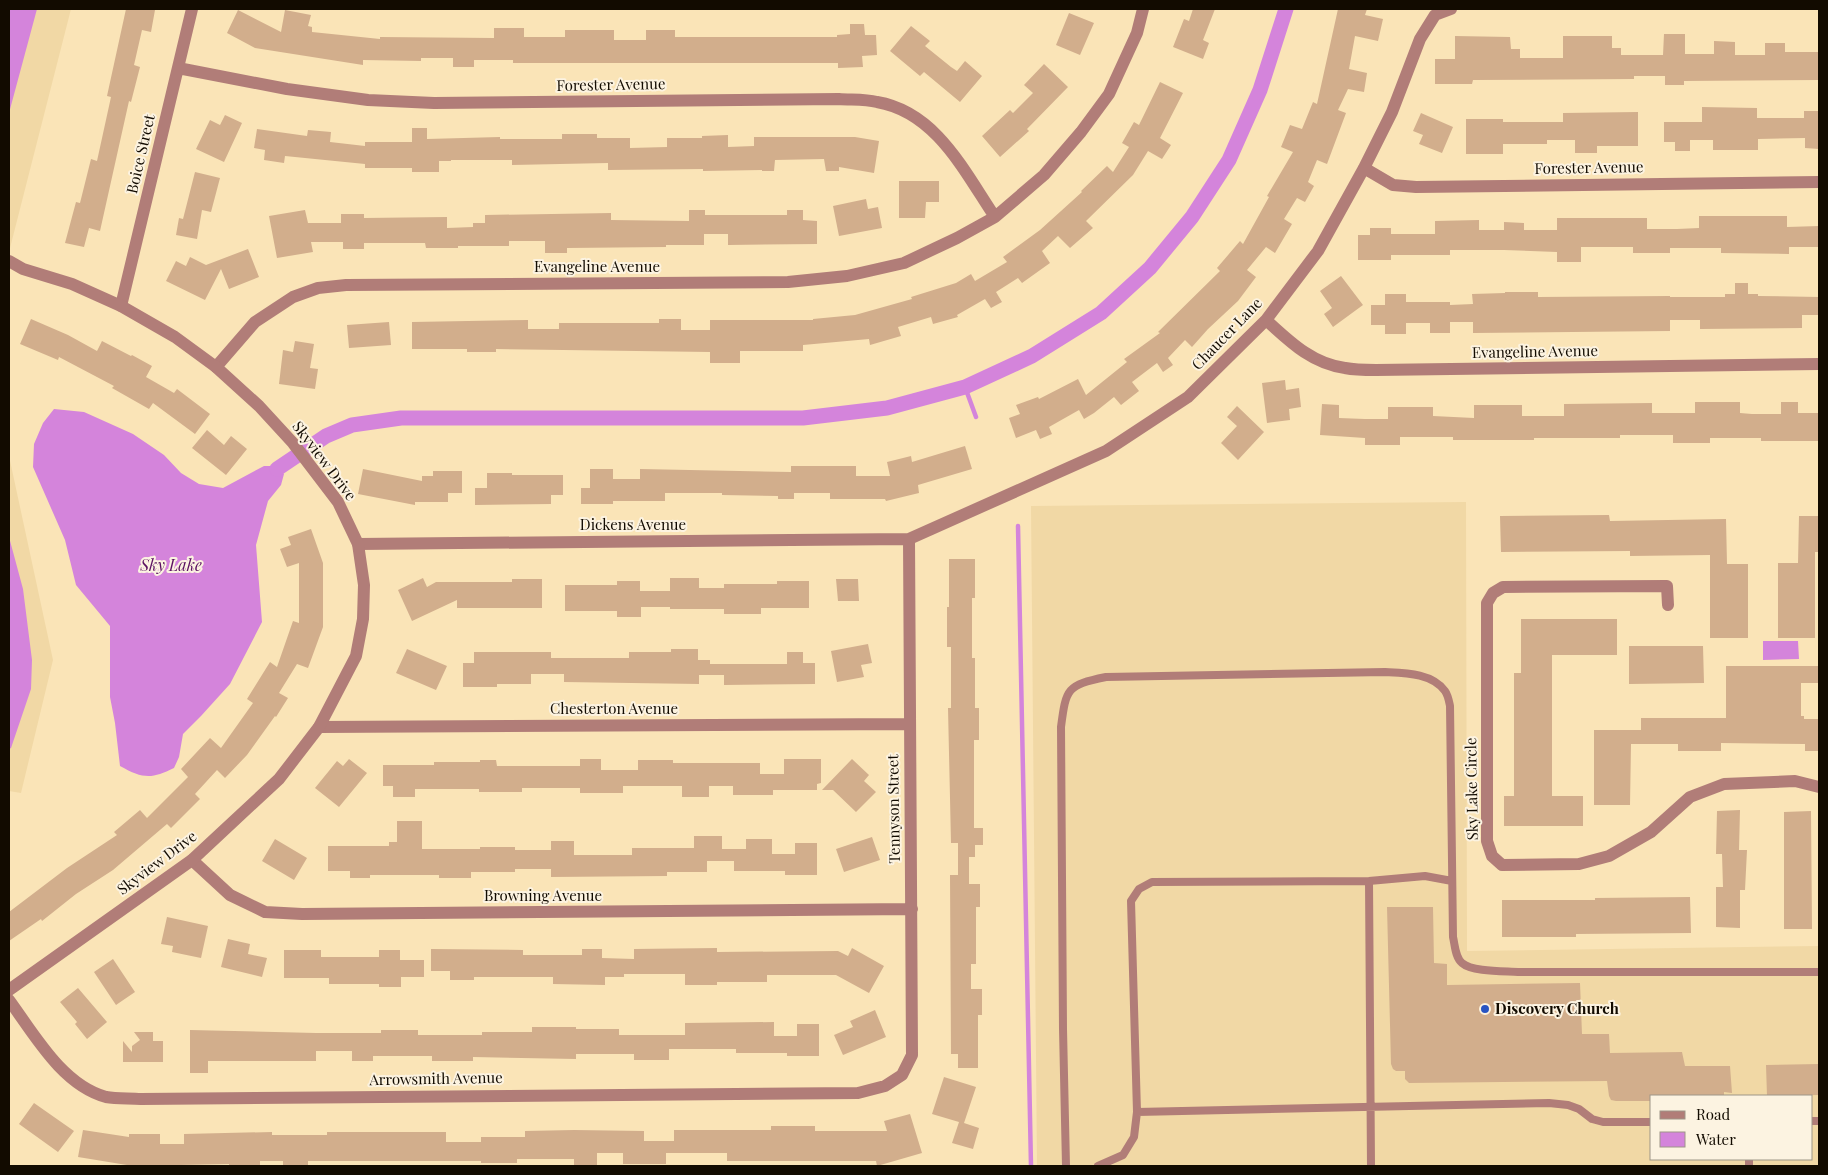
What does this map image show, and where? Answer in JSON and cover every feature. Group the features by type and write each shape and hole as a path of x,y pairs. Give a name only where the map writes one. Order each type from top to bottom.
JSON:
{"street":[{"name":"Boice Street","path":"122,306 192,9"},
{"name":"Evangeline Avenue","path":"216,367 255,322 293,297 318,288 346,285 798,281 847,276 904,263 956,238 995,216 1044,176 1082,132 1109,94 1137,33 1143,9"},
{"name":"Chaucer Lane","path":"908,540 1106,451 1188,397 1266,320 1318,251 1364,168 1392,112 1420,39 1435,15 1451,9"},
{"name":"Forester Avenue","path":"178,68 287,90 378,100 434,102 839,99 877,102 898,108 920,120 944,141 995,216"},
{"name":"Forester Avenue","path":"1364,168 1393,185 1416,186 1819,182"},
{"name":"Skyview Drive","path":"9,261 23,269 72,284 122,306 175,337 216,367 258,406 293,443 338,502 358,544 364,585 363,619 356,656 319,727 279,778 192,860 9,990"},
{"name":"Skyview Drive","path":"9,269 23,269"},
{"name":"Evangeline Avenue","path":"1266,320 1293,345 1311,357 1342,368 1376,370 1819,364"},
{"name":"Dickens Avenue","path":"358,544 908,540"},
{"name":"Tennyson Street","path":"902,1075 912,1055 908,540"},
{"name":"Sky Lake Circle","path":"1668,605 1667,586 1503,587 1493,593 1487,603 1487,841 1492,856 1502,865 1579,864 1609,856 1651,832 1690,797 1724,784 1795,781 1819,787"},
{"name":"Chesterton Avenue","path":"319,727 909,724"},
{"name":"Browning Avenue","path":"192,860 230,894 265,912 302,914 912,909"},
{"name":"Arrowsmith Avenue","path":"9,1000 61,1069 84,1088 107,1097 142,1099 858,1093 885,1086 902,1075"}],"lane":[{"path":"1066,1166 1061,727 1066,694 1076,685 1087,680 1106,677 1385,672 1423,677 1435,682 1446,692 1450,706 1453,937 1456,952 1462,963 1473,968 1518,972 1819,972"},
{"path":"1098,1166 1123,1155 1134,1137 1137,1112 1131,901 1138,889 1152,882 1368,880 1425,876 1452,880"},
{"path":"1368,880 1371,1166"},
{"path":"1137,1112 1550,1103 1568,1105 1592,1119 1603,1122 1650,1122"}],"shaded area":[{"path":"9,9 71,9 9,252"},
{"path":"9,456 53,660 21,793 9,791"},
{"path":"1466,502 1467,951 1819,946 1819,1166 1037,1166 1031,506"}],"water":[{"path":"9,9 37,9 9,113"},
{"name":"Sky Lake","path":"54,409 84,412 133,434 164,455 181,473 199,484 223,488 264,466 275,466 284,474 281,485 268,501 256,545 262,622 230,684 183,734 179,757 174,768 153,776 141,775 120,766 110,697 110,626 76,585 65,540 33,467 34,444 43,423"},
{"path":"9,537 23,589 32,660 31,689 11,748 9,749"},
{"path":"1763,641 1798,641 1799,659 1763,660"}],"building":[{"path":"126,9 155,10 151,32 142,30 134,65 140,67 131,102 129,101 100,231 89,228 84,247 65,243 76,202 80,203 91,159 97,161 111,97 107,96"},
{"path":"1193,9 1215,9 1203,40 1209,43 1203,59 1173,47 1184,19 1189,21"},
{"path":"1338,9 1367,9 1365,15 1383,19 1378,41 1355,36 1349,69 1367,73 1364,92 1348,89 1338,110 1346,113 1327,164 1317,160 1308,182 1314,186 1305,202 1297,198 1284,219 1292,224 1275,253 1266,247 1247,270 1256,277 1238,301 1192,347 1185,340 1168,358 1173,365 1163,372 1157,363 1132,382 1139,391 1121,405 1114,397 1084,419 1079,410 1049,427 1052,434 1040,439 1036,430 1016,438 1009,418 1020,414 1016,405 1038,397 1039,399 1078,379 1086,395 1127,362 1124,359 1160,333 1158,332 1220,271 1217,268 1240,241 1243,244 1269,197 1267,196 1293,152 1281,147 1290,125 1302,129 1313,102 1317,104"},
{"path":"238,10 281,32 285,10 311,15 308,26 312,27 312,32 380,39 380,37 494,38 494,28 524,28 524,37 565,37 565,30 614,30 614,40 646,40 646,30 675,30 675,37 837,37 837,35 850,34 850,24 864,24 865,35 876,35 877,55 862,56 863,67 838,68 838,63 513,63 513,60 474,60 474,67 453,67 453,58 421,58 421,61 363,60 363,65 255,48 227,33"},
{"path":"1069,13 1094,23 1080,55 1056,45"},
{"path":"911,26 930,41 925,46 951,67 957,71 965,61 982,76 960,102 924,72 920,76 890,51"},
{"path":"1664,34 1685,34 1685,54 1714,54 1714,41 1735,42 1735,55 1765,55 1765,43 1785,43 1785,52 1819,52 1819,80 1684,81 1684,85 1665,85 1665,76 1634,76 1634,79 1473,80 1472,84 1435,84 1435,59 1455,59 1455,36 1510,37 1511,49 1520,49 1520,58 1563,58 1563,36 1612,36 1612,48 1621,48 1621,55 1663,55"},
{"path":"1044,64 1068,87 1027,129 1029,131 1000,157 982,136 1010,110 1013,113 1033,93 1024,85"},
{"path":"1160,82 1183,93 1160,138 1171,145 1162,159 1148,151 1133,175 1086,221 1093,228 1070,248 1058,236 1042,251 1050,263 1022,283 1018,278 996,292 1002,302 991,308 985,299 957,315 958,317 933,324 931,317 898,327 901,336 870,345 869,339 803,345 803,351 740,351 740,363 710,363 710,352 496,349 496,352 467,352 467,349 412,349 412,322 528,320 528,329 559,329 559,323 659,323 659,319 681,319 681,330 710,330 710,320 813,320 855,315 912,299 911,297 956,283 971,274 975,281 1007,262 1003,257 1040,230 1082,192 1107,166 1113,172 1129,147 1122,143 1134,122 1139,125"},
{"path":"1702,107 1757,108 1757,118 1804,118 1804,111 1819,111 1819,149 1805,148 1805,138 1758,139 1758,150 1713,150 1713,140 1690,140 1690,151 1675,151 1675,142 1664,142 1664,122 1702,122"},
{"path":"1638,112 1638,146 1597,146 1597,153 1575,153 1575,140 1547,140 1547,144 1503,144 1503,154 1466,154 1466,119 1503,119 1503,122 1563,122 1563,113"},
{"path":"1421,113 1453,127 1442,153 1419,144 1423,135 1413,131"},
{"path":"225,115 242,123 224,162 196,149 210,120 220,125"},
{"path":"412,128 427,128 427,139 500,137 500,139 562,139 562,134 597,134 597,138 630,138 630,148 667,147 667,138 702,138 702,136 728,135 728,147 754,146 754,137 855,137 879,141 874,173 839,167 839,171 826,171 824,159 775,160 774,171 703,171 703,169 608,170 608,163 512,165 512,160 451,160 439,161 439,172 412,172 412,168 365,168 365,164 285,156 284,163 264,160 265,150 254,148 257,129 307,136 308,130 331,132 330,142 365,146 365,142 412,142"},
{"path":"195,172 220,178 211,212 202,210 197,239 176,235 179,218 183,219"},
{"path":"899,181 939,181 939,202 926,202 925,218 899,218"},
{"path":"866,199 868,209 878,207 882,228 839,236 833,206"},
{"path":"305,210 308,223 341,223 341,214 364,214 364,218 447,217 447,228 473,227 473,223 485,223 485,215 611,213 611,220 689,221 689,210 705,210 705,215 787,215 787,210 803,210 803,220 817,221 817,244 728,245 728,234 704,234 704,245 567,248 567,253 545,253 545,241 509,241 509,246 458,246 458,248 426,248 425,243 364,243 364,249 343,249 343,242 311,242 313,252 277,258 269,216"},
{"path":"1699,216 1787,216 1787,227 1819,226 1819,247 1789,247 1789,254 1721,253 1721,248 1670,248 1670,253 1633,253 1633,247 1581,247 1581,262 1557,262 1557,252 1504,250 1450,250 1450,255 1391,255 1391,260 1358,260 1358,235 1370,235 1370,228 1391,228 1391,234 1435,234 1435,221 1479,220 1479,230 1504,230 1504,222 1524,223 1524,230 1557,230 1557,218 1647,218 1647,229 1677,229 1699,228"},
{"path":"248,249 259,277 229,289 221,269 205,300 166,281 176,261 186,266 190,257 206,265"},
{"path":"1341,276 1363,305 1333,327 1324,314 1332,308 1320,291"},
{"path":"1735,283 1748,283 1748,294 1758,294 1758,296 1819,297 1819,315 1802,315 1802,328 1700,329 1700,320 1670,320 1670,331 1473,333 1473,322 1450,322 1450,333 1430,333 1430,323 1406,323 1406,334 1385,334 1385,325 1371,325 1371,305 1385,305 1385,294 1406,294 1406,302 1450,302 1450,305 1473,304 1472,294 1505,292 1538,292 1538,297 1725,297 1725,294 1735,294"},
{"path":"31,319 68,335 97,351 102,341 132,355 152,366 146,377 174,393 177,389 210,414 195,434 153,403 149,409 112,388 114,386 59,357 58,360 20,344"},
{"path":"389,322 391,345 349,348 347,325"},
{"path":"295,341 314,344 310,368 318,369 315,389 279,384 283,350 293,352"},
{"path":"1285,380 1286,390 1299,388 1301,407 1289,409 1290,420 1267,423 1262,383"},
{"path":"1695,402 1740,402 1740,413 1781,414 1781,402 1798,402 1798,413 1819,413 1819,441 1761,441 1761,438 1710,438 1710,443 1673,443 1673,435 1620,435 1620,438 1534,438 1534,440 1453,440 1453,437 1400,437 1400,445 1365,445 1365,438 1320,435 1322,404 1339,405 1339,418 1388,419 1388,407 1433,407 1433,416 1474,418 1474,405 1522,405 1522,416 1564,416 1564,404 1652,403 1652,413 1695,413"},
{"path":"1237,406 1264,432 1238,460 1221,443 1237,426 1227,417"},
{"path":"207,430 224,445 231,436 247,449 226,475 192,448"},
{"path":"965,446 972,469 918,485 919,493 886,501 885,499 830,499 830,493 794,493 794,499 778,499 778,496 722,495 722,493 665,493 665,501 613,501 613,504 581,504 581,488 590,488 590,469 613,469 613,479 640,479 640,469 791,472 791,466 856,466 856,476 890,476 887,462 911,456 912,462"},
{"path":"363,469 422,481 422,476 433,476 433,471 462,471 462,493 448,493 448,502 415,502 415,505 358,494"},
{"path":"487,473 563,475 563,495 551,495 551,504 475,505 475,488 487,488"},
{"path":"1609,515 1610,521 1726,519 1727,564 1748,564 1748,638 1710,638 1710,555 1630,556 1630,551 1501,552 1500,516"},
{"path":"1799,516 1819,516 1819,552 1815,552 1815,638 1778,638 1778,563 1798,563"},
{"path":"311,529 323,563 323,627 308,668 297,664 279,693 288,698 276,717 247,755 225,778 217,770 195,794 200,799 171,828 167,824 113,870 76,894 42,921 41,919 9,941 9,912 67,868 117,835 114,832 140,810 147,818 188,777 181,769 210,738 221,748 253,703 247,699 270,662 277,667 293,621 299,623 299,563 287,567 280,549 291,545 288,537"},
{"path":"949,559 975,559 975,598 972,598 972,658 975,658 975,708 979,708 979,740 974,740 974,828 983,828 983,845 975,845 975,857 969,857 969,884 980,884 980,907 976,907 976,964 971,964 971,989 982,989 982,1015 978,1015 978,1068 958,1068 958,1054 951,1054 950,875 958,875 958,843 951,843 948,708 951,708 951,647 947,647"},
{"path":"423,578 427,587 436,582 512,582 512,579 542,579 542,608 457,608 457,600 412,621 398,590"},
{"path":"670,578 699,578 699,588 724,588 724,584 777,584 777,581 809,581 809,608 761,608 761,614 724,614 724,609 641,607 641,617 617,617 617,611 565,611 565,585 617,585 617,581 640,581 640,591 670,591"},
{"path":"836,579 858,579 859,601 838,601"},
{"path":"1521,619 1617,619 1617,655 1552,655 1552,796 1583,796 1583,826 1504,826 1504,796 1514,796 1514,673 1521,673"},
{"path":"868,644 872,663 861,665 864,677 837,682 831,651"},
{"path":"1629,646 1703,646 1704,683 1629,684"},
{"path":"407,649 447,666 436,690 396,673"},
{"path":"671,649 698,649 698,660 710,660 710,664 787,664 787,652 803,652 803,663 815,663 815,684 724,685 724,675 699,675 699,684 564,682 564,674 531,674 531,684 463,687 463,663 474,663 474,652 551,652 551,658 629,658 629,652 671,652"},
{"path":"1726,666 1819,666 1819,683 1801,683 1801,716 1804,716 1804,719 1819,719 1819,751 1805,751 1805,744 1721,743 1721,751 1678,751 1678,744 1631,744 1630,805 1594,805 1594,730 1641,730 1641,718 1726,718"},
{"path":"349,759 367,773 339,807 315,788 337,761 343,766"},
{"path":"580,759 601,759 601,770 638,770 638,760 673,760 673,763 760,763 760,774 784,774 784,759 821,759 821,783 817,784 817,790 773,790 773,795 733,795 733,786 709,786 709,797 682,797 682,786 623,786 623,793 580,793 580,788 522,788 522,792 479,792 479,789 415,789 415,797 393,797 393,786 383,786 383,765 434,765 434,762 496,760 497,766 580,766"},
{"path":"852,759 869,775 864,781 876,792 856,812 833,790 822,790"},
{"path":"1740,810 1739,850 1747,850 1745,890 1740,890 1740,928 1716,927 1716,887 1723,887 1722,854 1716,854 1717,811"},
{"path":"1811,811 1812,929 1784,929 1784,812"},
{"path":"397,821 422,821 422,849 515,847 515,850 551,850 551,841 574,841 574,855 632,855 632,848 694,848 694,836 722,836 722,849 746,849 746,839 772,839 772,854 795,854 795,843 817,843 817,875 785,875 785,871 734,871 734,861 707,861 707,872 667,872 667,876 551,877 551,869 515,869 515,872 471,872 471,878 439,878 439,875 370,875 370,878 350,878 350,871 328,871 328,846 389,846 389,842 397,842"},
{"path":"872,837 880,860 844,872 836,849"},
{"path":"275,839 307,858 294,880 262,861"},
{"path":"1690,897 1691,933 1576,934 1576,937 1502,937 1502,900"},
{"name":"Discovery Church","path":"1387,907 1433,907 1434,963 1447,964 1447,985 1580,983 1582,1034 1609,1034 1610,1053 1682,1052 1685,1066 1730,1066 1732,1093 1724,1092 1724,1095 1650,1095 1650,1101 1616,1101 1611,1100 1609,1096 1607,1081 1409,1083 1405,1079 1405,1071 1396,1071 1391,1064"},
{"path":"167,917 208,926 201,958 172,952 173,946 161,944"},
{"path":"228,939 250,944 248,954 267,958 262,977 221,967"},
{"path":"717,948 717,952 838,951 848,956 852,948 884,966 869,993 836,975 767,975 767,982 717,982 717,985 685,985 685,974 624,974 624,977 605,977 605,985 553,984 553,977 474,977 474,980 450,980 450,971 431,971 431,949 523,950 523,955 582,955 582,949 602,949 602,958 634,959 634,949"},
{"path":"284,950 321,950 321,957 379,957 379,950 400,950 400,960 424,960 424,977 401,977 401,987 379,987 379,984 329,984 329,978 284,978"},
{"path":"113,959 135,992 116,1005 94,972"},
{"path":"78,988 107,1022 87,1039 75,1024 77,1022 60,1002"},
{"path":"875,1010 886,1037 843,1055 834,1035 853,1027 850,1021"},
{"path":"774,1022 774,1036 797,1036 797,1024 819,1024 819,1056 787,1056 787,1053 736,1053 736,1049 669,1049 669,1060 634,1060 634,1054 576,1054 576,1059 473,1057 473,1061 432,1061 432,1056 373,1056 373,1061 352,1061 352,1051 316,1051 316,1061 208,1061 208,1073 190,1073 190,1030 381,1033 381,1030 418,1030 418,1035 482,1035 482,1032 532,1032 532,1027 576,1027 576,1029 619,1029 619,1035 685,1035 685,1023"},
{"path":"134,1032 153,1032 153,1041 163,1041 163,1062 123,1062 123,1041 132,1052 132,1046 140,1040"},
{"path":"1819,1064 1819,1095 1767,1095 1766,1065"},
{"path":"944,1077 976,1087 964,1123 979,1128 973,1149 952,1143 959,1122 932,1114"},
{"path":"34,1103 74,1131 58,1152 19,1124"},
{"path":"910,1114 922,1153 877,1166 876,1161 727,1161 727,1153 666,1153 666,1164 623,1164 623,1153 597,1153 597,1166 574,1166 574,1159 517,1159 517,1163 481,1163 481,1161 308,1161 308,1166 283,1166 283,1161 260,1161 260,1166 229,1166 229,1164 133,1166 78,1157 83,1130 129,1137 129,1134 160,1134 160,1144 184,1144 184,1134 272,1132 272,1135 327,1135 327,1132 446,1132 446,1142 481,1142 481,1137 525,1137 525,1131 574,1130 644,1131 644,1141 674,1141 674,1130 771,1130 771,1126 815,1126 815,1131 887,1131 884,1121"}],"waterway":[{"path":"277,469 326,436 352,425 401,418 803,418 887,408 965,387 1032,356 1101,313 1150,268 1192,217 1229,160 1260,90 1286,9"},
{"path":"965,387 976,417"},
{"path":"1018,526 1031,1166"}],"place":[{"name":"Discovery Church","path":"1485,1009"}]}
